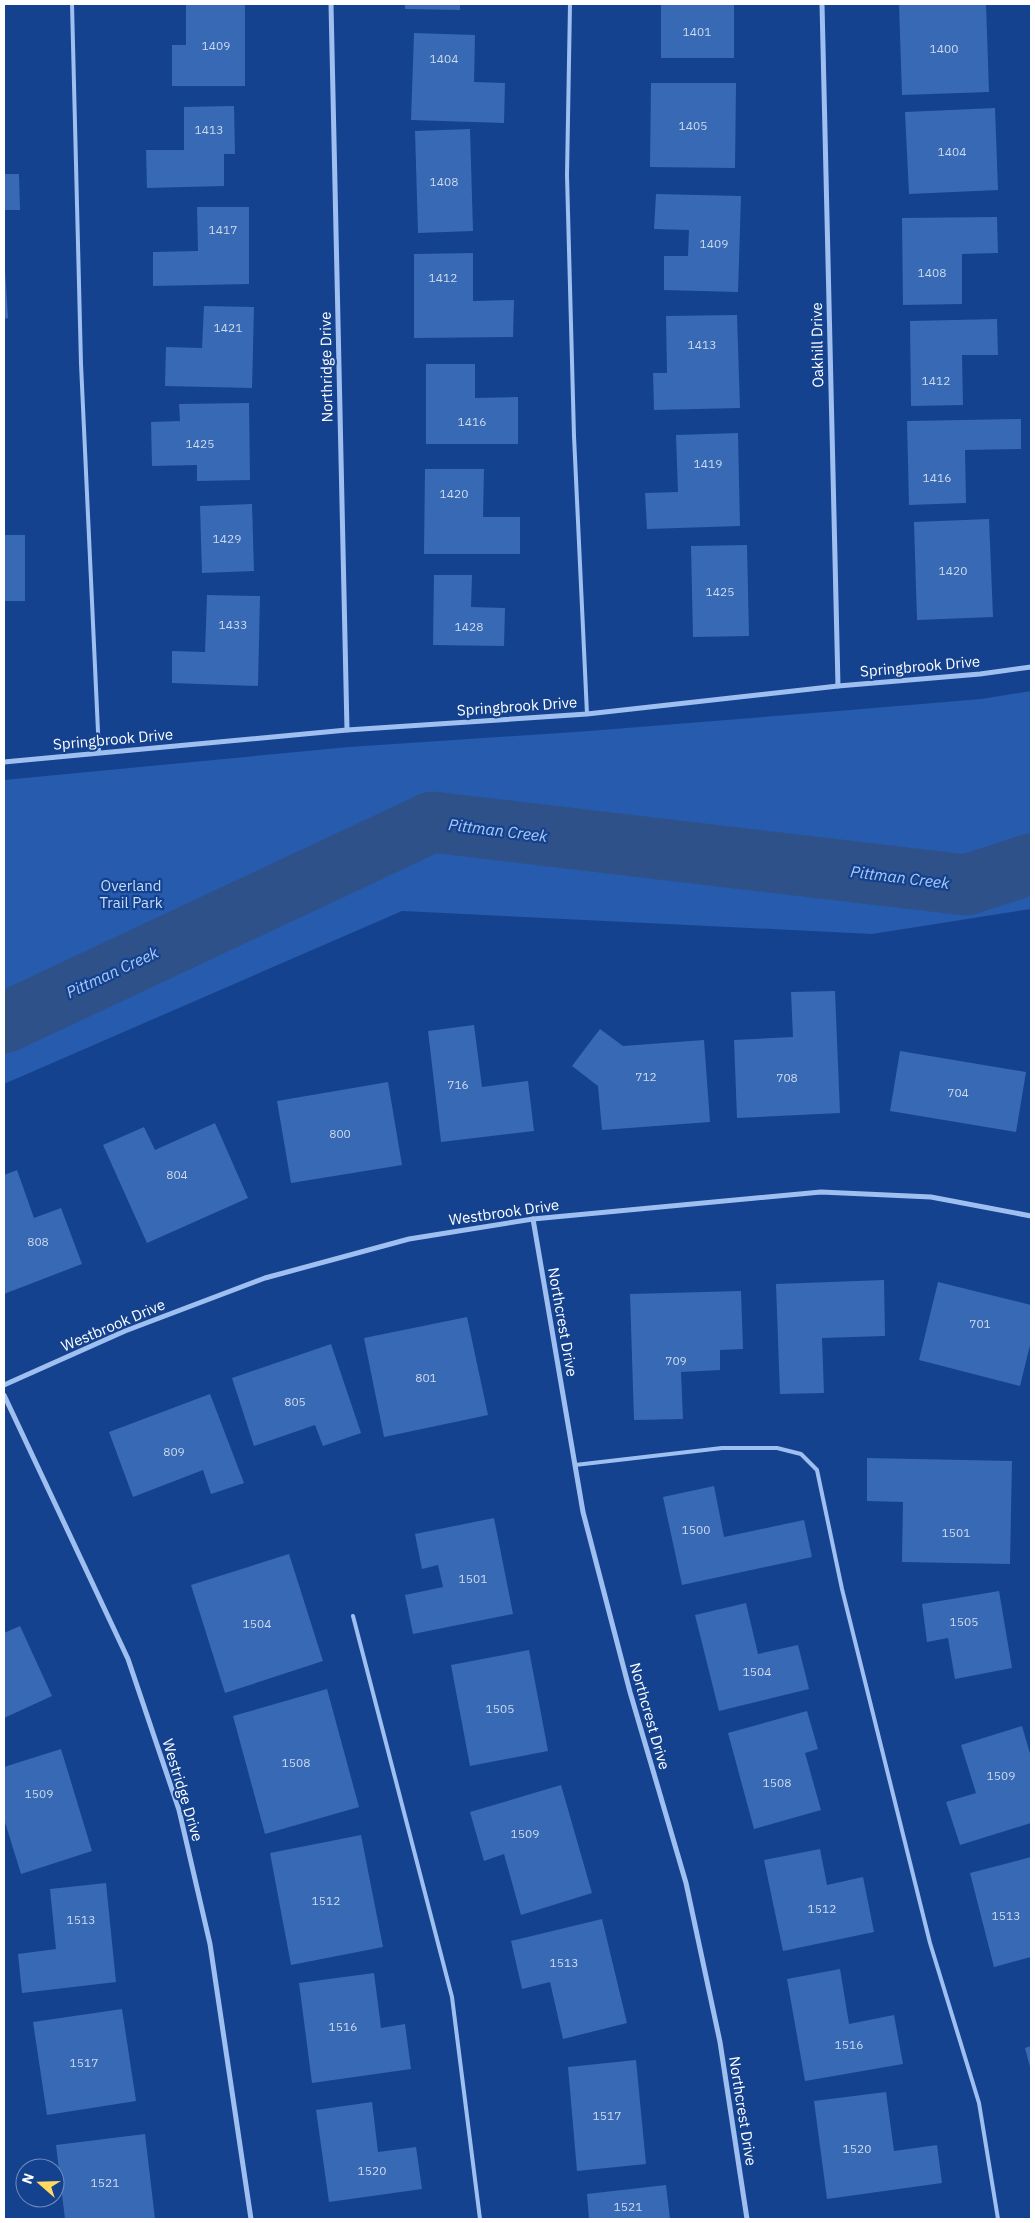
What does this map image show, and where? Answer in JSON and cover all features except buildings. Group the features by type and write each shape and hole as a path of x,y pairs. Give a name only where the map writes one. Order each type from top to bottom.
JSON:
{"street":[{"name":"Northridge Drive","path":"331,4 346,730"},
{"name":"Oakhill Drive","path":"822,4 838,686"},
{"name":"Springbrook Drive","path":"4,762 346,730 587,714 838,686 980,674 1031,667"},
{"name":"Westbrook Drive","path":"4,1385 125,1331 266,1278 410,1238 533,1219 820,1192 931,1197 1031,1216"},
{"name":"Northcrest Drive","path":"533,1219 583,1512 630,1692 686,1883 720,2042 747,2219"},
{"name":"Westridge Drive","path":"4,1394 128,1659 179,1810 210,1944 251,2219"}],"lane":[{"path":"72,4 81,364 99,753"},
{"path":"570,4 566,175 574,436 587,714"},
{"path":"575,1464 722,1448 777,1448 801,1454 817,1470 842,1589 930,1943 980,2103 998,2219"},
{"path":"353,1616 452,1997 480,2219"}],"green space":[{"name":"Overland Trail Park","path":"1031,691 1031,909 872,934 402,911 4,1084 4,780 349,747 589,731 981,699"}],"waterway":[{"name":"Pittman Creek","path":"4,1023 432,822 966,885 1031,864"}]}
